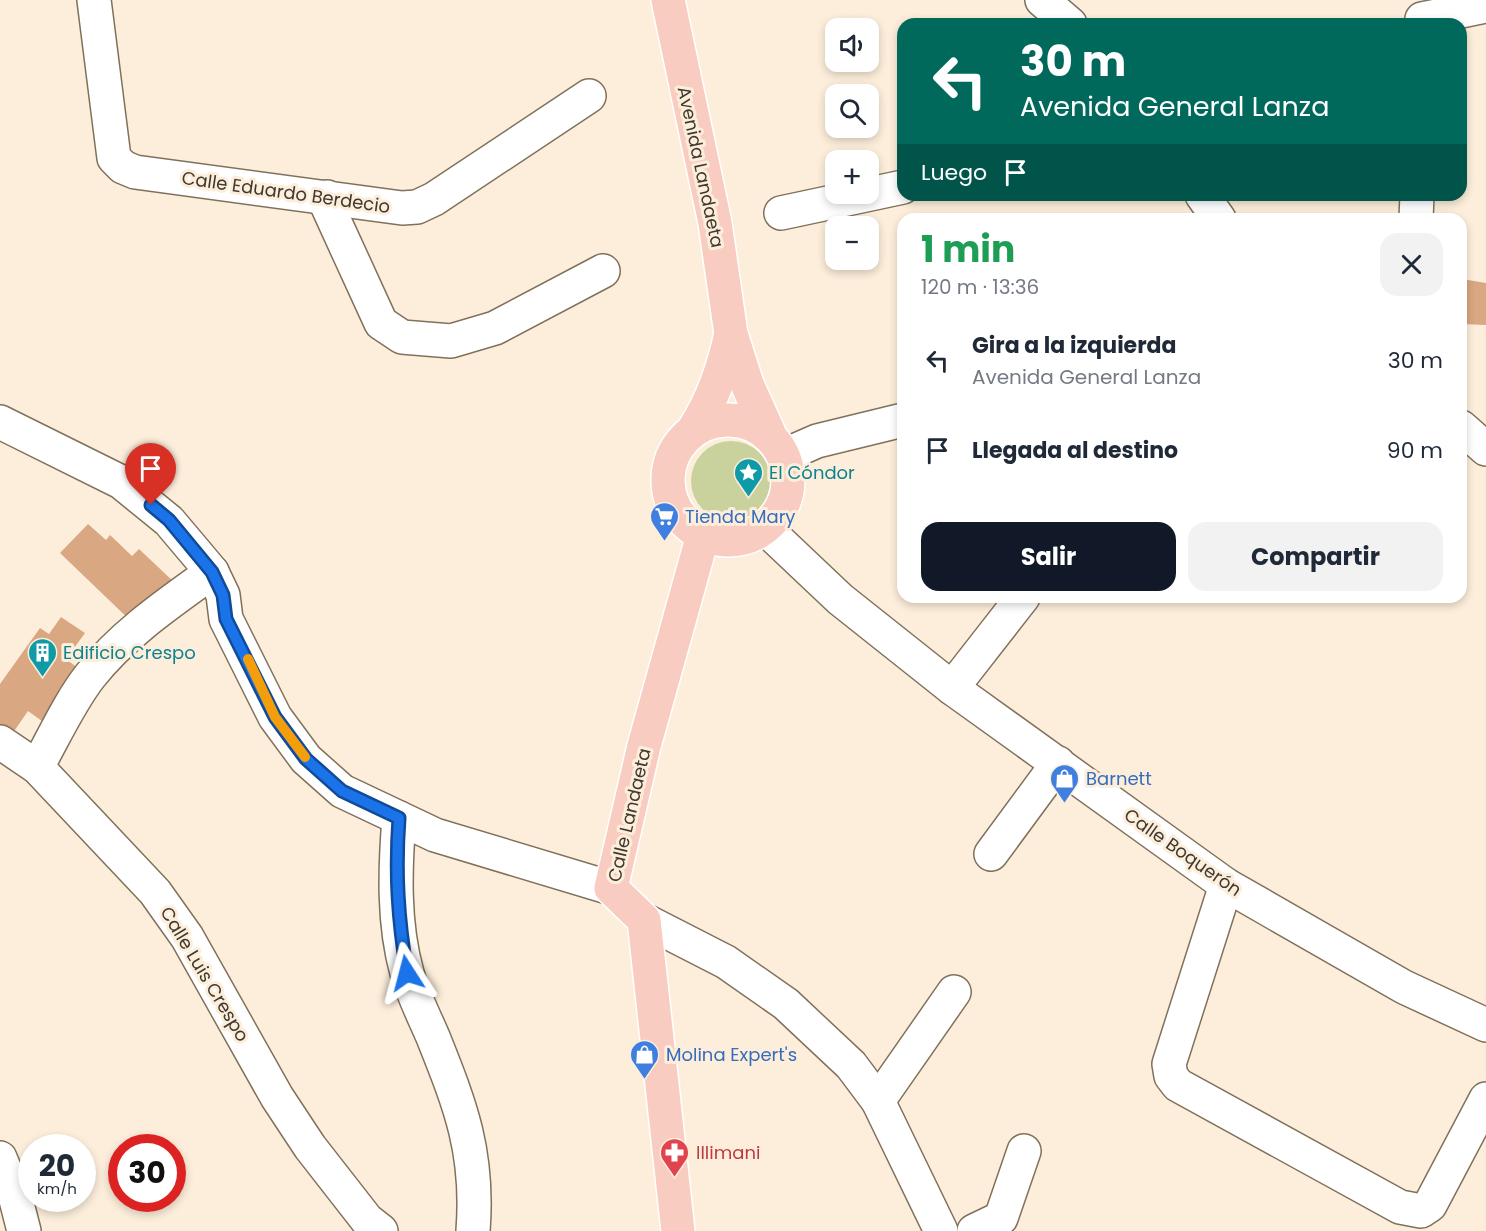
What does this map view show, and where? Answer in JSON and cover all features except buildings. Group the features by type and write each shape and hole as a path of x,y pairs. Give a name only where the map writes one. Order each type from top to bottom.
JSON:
{"main road":[{"name":"Avenida Landaeta","path":"674,1 715,223 730,334 744,376 777,444"},
{"name":"Avenida Landaeta","path":"694,429 707,408 717,384 730,334"},
{"path":"718,419 746,420 777,444 789,475 788,495 779,513 765,528 746,538 724,541 703,535 682,520 670,498 668,472 676,448 694,429 718,419"},
{"name":"Calle Landaeta","path":"644,920 611,888 644,746 703,535"},
{"path":"644,920 678,1231"}],"street":[{"name":"Calle Eduardo Berdecio","path":"94,0 114,158 123,167 135,172 402,208 417,207 434,199 590,96"},
{"path":"1042,0 1063,18"},
{"path":"1421,14 1486,6"},
{"path":"780,213 897,188"},
{"path":"327,197 327,205 381,323 402,337 451,341 495,328 603,271"},
{"path":"777,444 817,441 897,421"},
{"path":"0,422 121,482 162,514 212,572 223,595 226,619 275,717 306,759 342,791 446,838 611,888"},
{"path":"1467,432 1486,449"},
{"name":"Calle Boquerón","path":"765,528 840,599 952,688 1226,885 1404,987 1486,1025"},
{"path":"37,767 76,696 105,658 163,607 212,572"},
{"path":"952,688 1018,603"},
{"name":"Calle Luis Crespo","path":"0,742 37,767 155,892 187,937 277,1096 310,1147 367,1220 381,1231"},
{"path":"991,854 1058,763"},
{"path":"399,818 396,860 397,914 407,973 456,1094 470,1143 475,1204 473,1231"},
{"path":"1226,885 1169,1064 1171,1076 1178,1085 1400,1207 1421,1211 1430,1204 1486,1099"},
{"path":"644,920 726,962 786,1004 851,1065 878,1101 941,1231"},
{"path":"878,1101 954,992"},
{"path":"974,1231 1001,1218 1024,1150"},
{"path":"0,1158 14,1192 24,1231"}],"green space":[{"path":"723,441 739,441 753,447 765,459 771,473 771,489 765,503 753,515 739,521 723,521 709,515 697,503 691,489 691,473 697,459 709,447"}],"slow traffic":[{"path":"248,659 275,717 305,757"}],"place":[{"name":"El Cóndor","path":"748,498"},
{"name":"Tienda Mary","path":"664,542"},
{"name":"Edificio Crespo","path":"42,678"},
{"name":"Barnett","path":"1065,804"},
{"name":"Molina Expert's","path":"645,1080"},
{"name":"Illimani","path":"675,1178"}],"route":[{"path":"151,505 169,520 212,572 223,595 226,619 256,674 275,717 306,759 342,791 399,818 396,860 397,914 407,973"}]}
